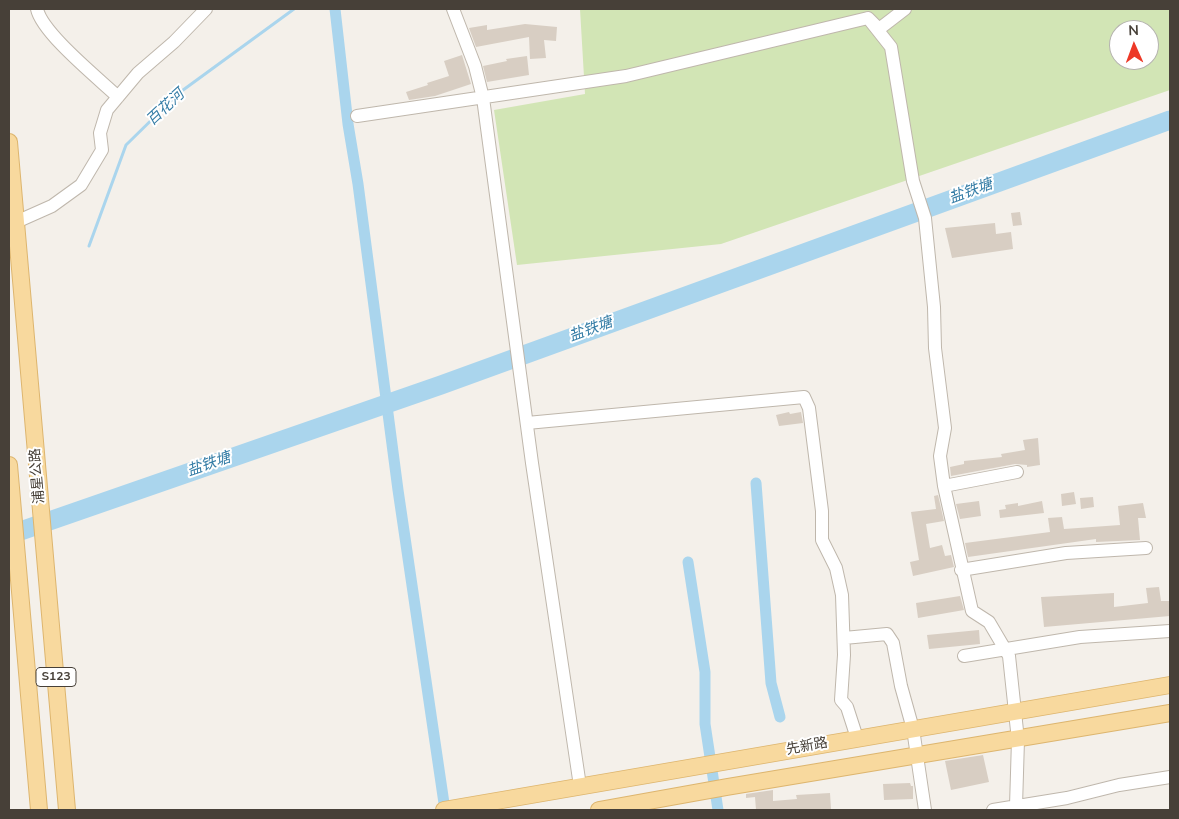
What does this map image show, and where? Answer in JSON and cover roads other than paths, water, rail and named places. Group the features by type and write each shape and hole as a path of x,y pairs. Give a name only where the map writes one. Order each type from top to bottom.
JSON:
{"main road":[{"name":"浦星公路","path":"9,142 67,810"},
{"name":"浦星公路","path":"9,465 39,810"},
{"name":"先新路","path":"452,809 1170,685"},
{"name":"先新路","path":"599,810 727,786 1018,740 1170,713"}],"street":[{"path":"37,9 42,21 58,41 118,97"},
{"path":"16,222 52,206 81,184 102,150 100,133 107,110 138,73 174,42 206,9"},
{"path":"453,9 476,66 483,98 520,375 580,786"},
{"path":"868,18 879,29 905,9"},
{"path":"357,116 626,76 868,18"},
{"path":"868,18 891,47 913,181 925,218 934,307 935,348 945,428 940,456 944,486 961,570 972,611 989,622 1009,656 1018,740 1016,806"},
{"path":"527,423 804,397 809,408 822,511 822,540 836,568 842,595 844,638 841,700 847,707 857,738"},
{"path":"944,486 1017,472"},
{"path":"961,570 1066,553 1146,548"},
{"path":"964,656 1080,637 1170,632"},
{"path":"844,638 887,634 893,643 901,686 913,729 915,755 925,810"},
{"path":"993,810 1067,798 1119,785 1170,777"}],"waterway":[{"name":"百花河","path":"89,246 126,145 179,93 294,9"},
{"path":"335,9 348,124 358,184 398,490 445,810"},
{"name":"盐铁塘","path":"9,535 441,385 1170,120"},
{"path":"756,483 771,683 780,717"},
{"path":"688,562 705,672 705,724 718,810"}]}
